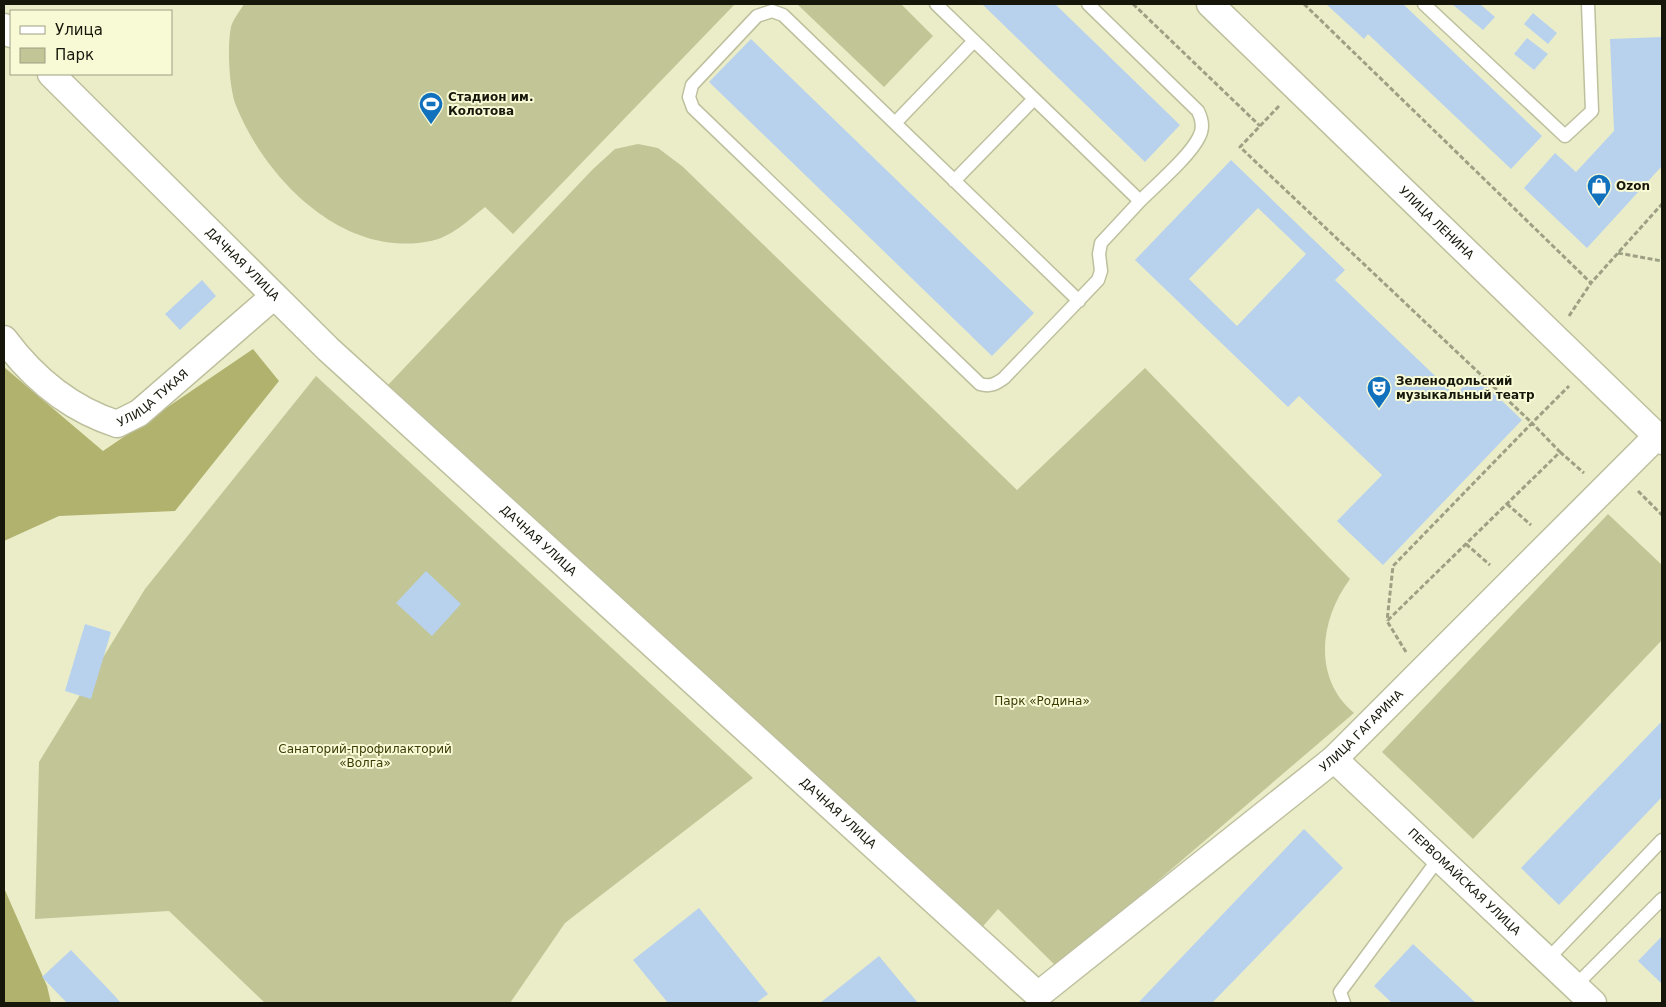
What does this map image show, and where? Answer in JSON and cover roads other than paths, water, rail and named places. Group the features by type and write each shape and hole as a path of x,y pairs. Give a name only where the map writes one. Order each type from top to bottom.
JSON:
{"street":[{"name":"УЛИЦА ЛЕНИНА","path":"1210,4 1660,439"},
{"name":"ДАЧНАЯ УЛИЦА","path":"52,75 328,349 1041,999"},
{"name":"УЛИЦА ТУКАЯ","path":"4,339 20,360 54,392 94,417 117,424 139,413 274,296"},
{"name":"УЛИЦА ГАГАРИНА","path":"1041,999 1334,760 1620,473 1660,439"},
{"name":"ПЕРВОМАЙСКАЯ УЛИЦА","path":"1334,760 1584,995"}],"lane":[{"path":"936,4 1140,201"},
{"path":"1078,301 783,15 772,11 757,16 696,80 690,92 693,108 980,384 987,386 999,382 1078,301 1100,275 1099,254 1101,243 1194,145 1202,131 1201,117 1198,111 1088,4"},
{"path":"1424,4 1565,136 1592,111 1588,4"},
{"path":"895,123 974,42"},
{"path":"954,181 1034,99"},
{"path":"1547,960 1662,840"},
{"path":"1344,1003 1340,992 1439,858"},
{"path":"1584,995 1662,899"}],"place":[{"name":"Стадион им. Колотова","path":"431,125"},
{"name":"Ozon","path":"1599,207"},
{"name":"Зеленодольский музыкальный театр","path":"1379,409"}],"park label":[{"name":"Парк «Родина»","path":"1042,701"},
{"name":"Санаторий-профилакторий «Волга»","path":"365,756"}]}
